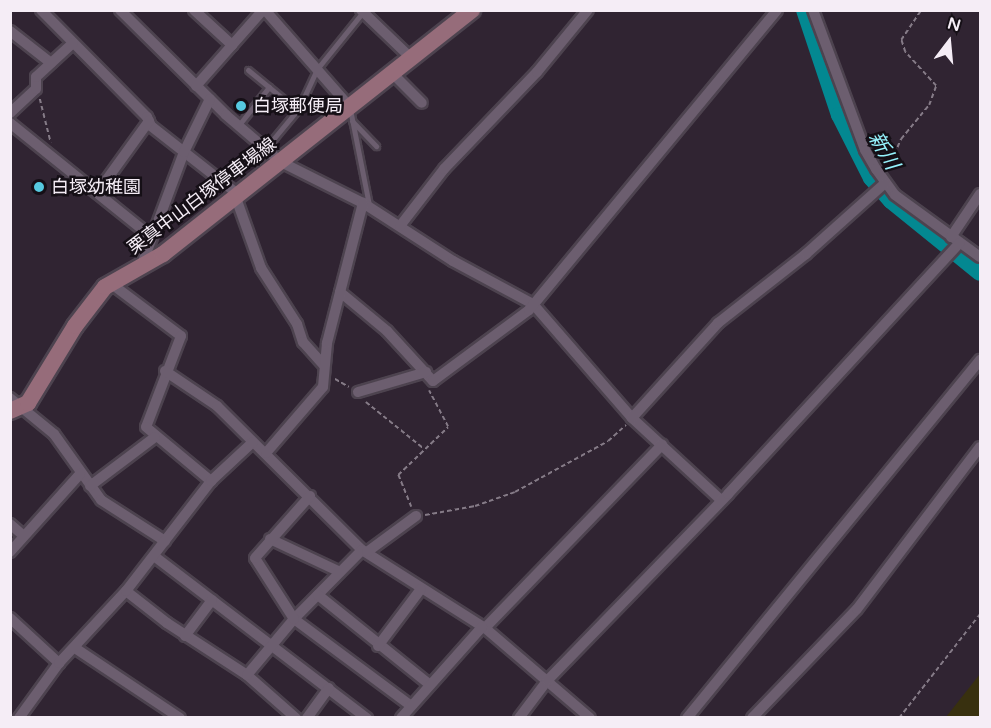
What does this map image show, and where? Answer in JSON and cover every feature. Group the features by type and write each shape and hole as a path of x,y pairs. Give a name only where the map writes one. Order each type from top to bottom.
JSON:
{"main road":[{"name":"栗真中山白塚停車場線","path":"14,405 28,403 97,295 141,267 281,162 351,114 392,73 463,13"}],"street":[{"path":"41,10 149,121 237,196 261,268 297,324 303,342 323,364"},
{"path":"120,10 238,126 281,162 366,205 453,261 533,304 632,418 721,500"},
{"path":"194,10 232,45"},
{"path":"196,86 264,10 317,69 351,114"},
{"path":"400,226 444,169 537,72 588,10"},
{"path":"358,392 429,377 498,335 533,304 777,10"},
{"path":"813,10 865,150 885,184 956,242 981,256"},
{"path":"362,11 411,58"},
{"path":"10,31 51,63"},
{"path":"10,113 36,90 36,77 73,43"},
{"path":"392,73 422,104"},
{"path":"141,267 184,152 210,99"},
{"path":"97,193 149,121"},
{"path":"10,123 152,237"},
{"path":"632,418 718,323 806,254 885,184"},
{"path":"519,717 547,681 721,500 949,256 981,194"},
{"path":"266,453 323,387 323,364 340,292 366,205"},
{"path":"113,285 182,336 165,371 146,427 154,437 211,481"},
{"path":"340,292 387,331 429,377"},
{"path":"687,717 981,360"},
{"path":"165,371 201,393 266,453 365,551 421,590 483,627 590,717"},
{"path":"14,405 54,434 80,474 101,500 165,541"},
{"path":"90,486 154,437"},
{"path":"19,717 58,663 75,648 126,591 211,481 253,442"},
{"path":"401,717 429,684 454,662 483,627 662,445"},
{"path":"752,717 857,609 981,447"},
{"path":"10,552 80,474"},
{"path":"310,496 255,558 294,619 410,705"},
{"path":"247,675 294,619 340,572 365,551 416,516"},
{"path":"10,524 24,536"},
{"path":"270,539 340,572"},
{"path":"154,556 367,717"},
{"path":"378,646 421,590"},
{"path":"126,591 185,636 247,675 296,717"},
{"path":"318,595 378,646 429,684"},
{"path":"185,636 212,600"},
{"path":"10,618 58,663"},
{"path":"75,648 180,717"},
{"path":"307,717 329,688"}],"lane":[{"path":"265,149 297,111 317,69 362,11"},
{"path":"248,70 297,111"},
{"path":"238,126 269,87"},
{"path":"351,114 376,146"},
{"path":"351,114 366,205"}],"path":[{"path":"885,184 889,158 929,105 936,86 904,52 901,40 921,10"},
{"path":"36,90 55,159"},
{"path":"429,377 427,386 448,427 398,475 416,516 475,506 515,492 608,441 632,418"},
{"path":"323,382 335,379 358,392 424,449"},
{"path":"899,717 981,614"}],"sand":[{"path":"980,674 980,717 946,717"}],"waterway":[{"name":"新川","path":"804,10 839,115 871,178 891,201 980,273"}],"place":[{"name":"白塚郵便局","path":"241,106"},
{"name":"白塚幼稚園","path":"39,187"}]}
